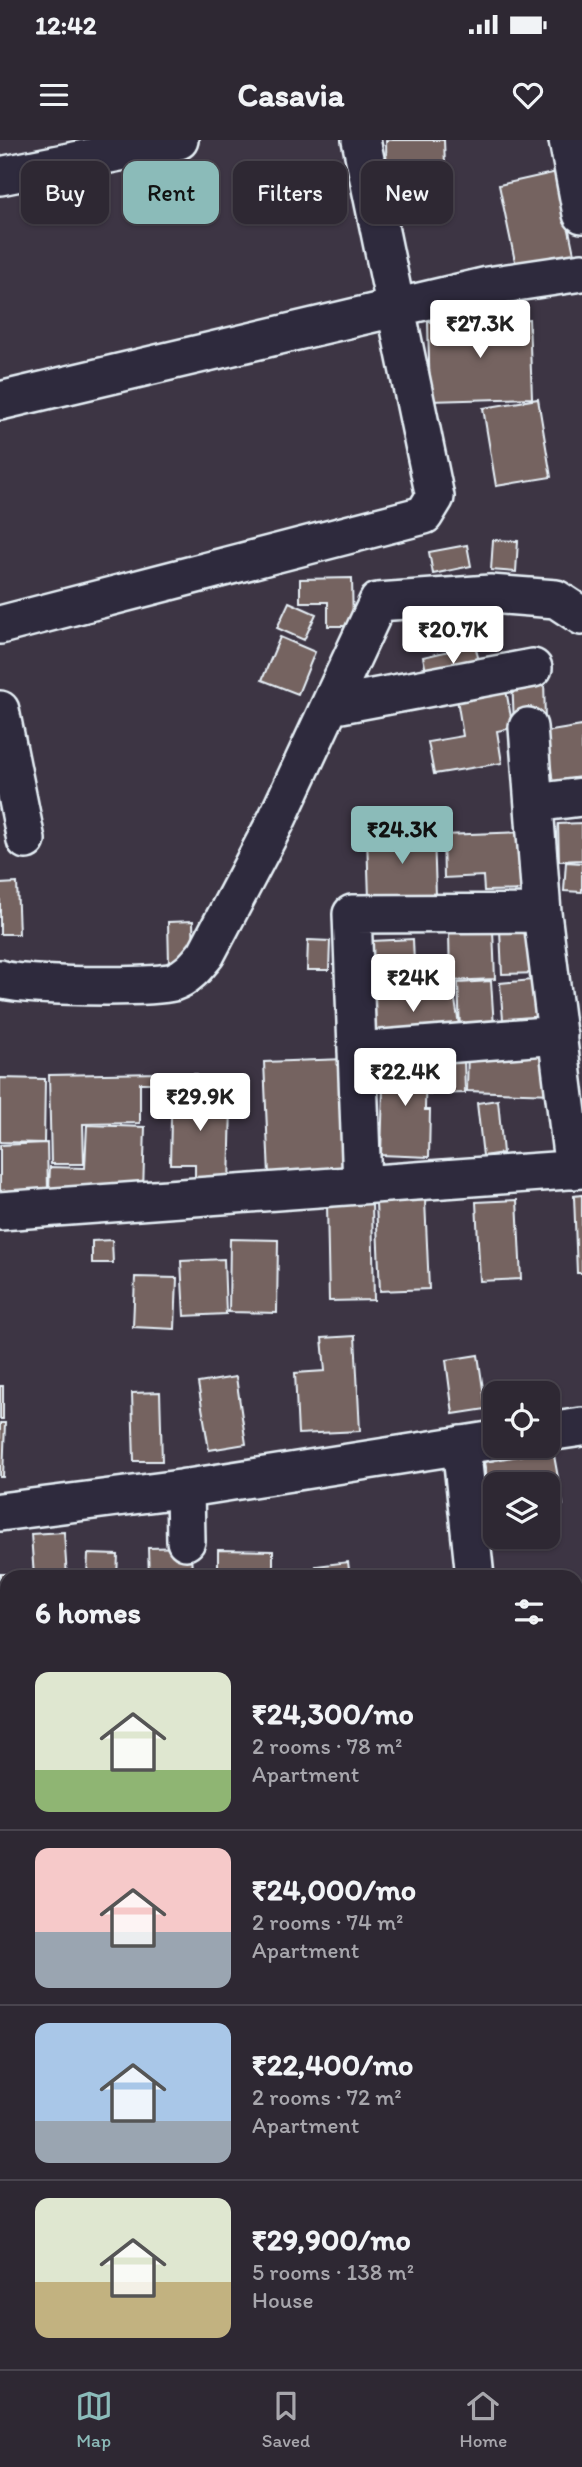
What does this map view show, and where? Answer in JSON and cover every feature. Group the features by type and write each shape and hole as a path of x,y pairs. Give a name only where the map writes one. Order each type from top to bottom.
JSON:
{"street":[{"path":"0,176 179,140"},
{"path":"0,625 424,515 435,497 361,140"},
{"path":"568,140 582,214"},
{"path":"0,401 488,286 582,272"},
{"path":"0,979 141,986 174,981 192,971 206,954 277,819 378,602 503,595 556,599 582,616"},
{"path":"330,706 533,668"},
{"path":"0,710 26,840"},
{"path":"0,1211 578,1169 558,1035 567,993 542,913 528,727"},
{"path":"534,803 582,797"},
{"path":"362,1185 352,914 542,913"},
{"path":"357,1051 558,1035"},
{"path":"560,1430 582,1427"},
{"path":"0,1512 185,1488 478,1442 475,1570"},
{"path":"185,1488 186,1541"}],"building":[{"path":"386,140 444,140 445,161 386,161"},
{"path":"557,172 574,254 516,266 499,185"},
{"path":"529,319 532,398 430,401 428,322"},
{"path":"538,399 551,477 496,486 483,408"},
{"path":"493,540 518,541 516,572 491,570"},
{"path":"467,545 471,566 433,574 429,552"},
{"path":"352,578 353,626 328,626 328,602 300,602 300,579"},
{"path":"289,602 316,614 304,640 277,628"},
{"path":"280,637 315,652 298,694 262,680"},
{"path":"475,645 483,677 429,686 423,657"},
{"path":"544,677 545,723 514,724 512,678"},
{"path":"504,679 513,728 497,731 502,763 434,774 428,742 463,736 455,687"},
{"path":"582,726 582,791 555,796 545,732"},
{"path":"582,823 582,860 559,861 558,824"},
{"path":"528,832 530,890 484,891 483,876 444,878 443,835"},
{"path":"434,834 436,896 369,899 367,837"},
{"path":"566,862 582,863 582,892 564,891"},
{"path":"17,883 19,934 0,934 0,884"},
{"path":"193,921 194,962 169,963 168,922"},
{"path":"538,929 540,973 502,974 500,930"},
{"path":"493,930 495,979 450,981 449,932"},
{"path":"413,939 415,987 374,989 372,941"},
{"path":"308,940 330,941 329,970 307,970"},
{"path":"543,979 548,1028 504,1032 500,983"},
{"path":"491,981 494,1027 460,1028 458,983"},
{"path":"452,982 460,1031 374,1045 366,996"},
{"path":"468,1047 555,1051 554,1094 467,1091"},
{"path":"384,1055 426,1057 425,1110 430,1110 429,1157 381,1155"},
{"path":"464,1058 465,1093 429,1094 428,1059"},
{"path":"345,1059 349,1171 269,1175 264,1062"},
{"path":"160,1073 160,1083 140,1083 140,1123 83,1124 84,1164 51,1164 49,1075"},
{"path":"172,1074 197,1074 196,1105 231,1105 229,1186 195,1185 195,1164 170,1164"},
{"path":"0,1078 45,1079 44,1143 0,1142"},
{"path":"498,1100 503,1153 483,1156 477,1103"},
{"path":"87,1125 145,1127 143,1192 49,1190 50,1167 85,1168"},
{"path":"47,1143 48,1190 0,1191 0,1145"},
{"path":"582,1195 582,1273 577,1273 574,1196"},
{"path":"425,1200 429,1289 380,1291 376,1203"},
{"path":"517,1200 521,1279 480,1281 476,1202"},
{"path":"372,1203 374,1300 329,1301 327,1204"},
{"path":"230,1239 278,1240 277,1313 229,1312"},
{"path":"112,1240 113,1263 92,1263 92,1241"},
{"path":"224,1259 226,1314 184,1316 181,1261"},
{"path":"135,1277 177,1278 175,1329 133,1327"},
{"path":"355,1336 360,1431 298,1434 295,1373 325,1371 322,1338"},
{"path":"478,1355 483,1409 453,1414 446,1360"},
{"path":"236,1377 246,1444 209,1450 198,1383"},
{"path":"0,1386 3,1386 3,1419 0,1419"},
{"path":"160,1392 162,1461 134,1461 132,1393"},
{"path":"0,1423 5,1423 3,1477 0,1477"},
{"path":"507,1458 554,1458 557,1472 486,1472 484,1462"},
{"path":"64,1532 67,1570 34,1570 31,1534"},
{"path":"191,1547 192,1570 149,1570 148,1548"},
{"path":"218,1550 273,1551 273,1570 218,1570"},
{"path":"88,1554 118,1555 117,1570 87,1570"},
{"path":"348,1562 349,1570 317,1570 316,1566"}]}
